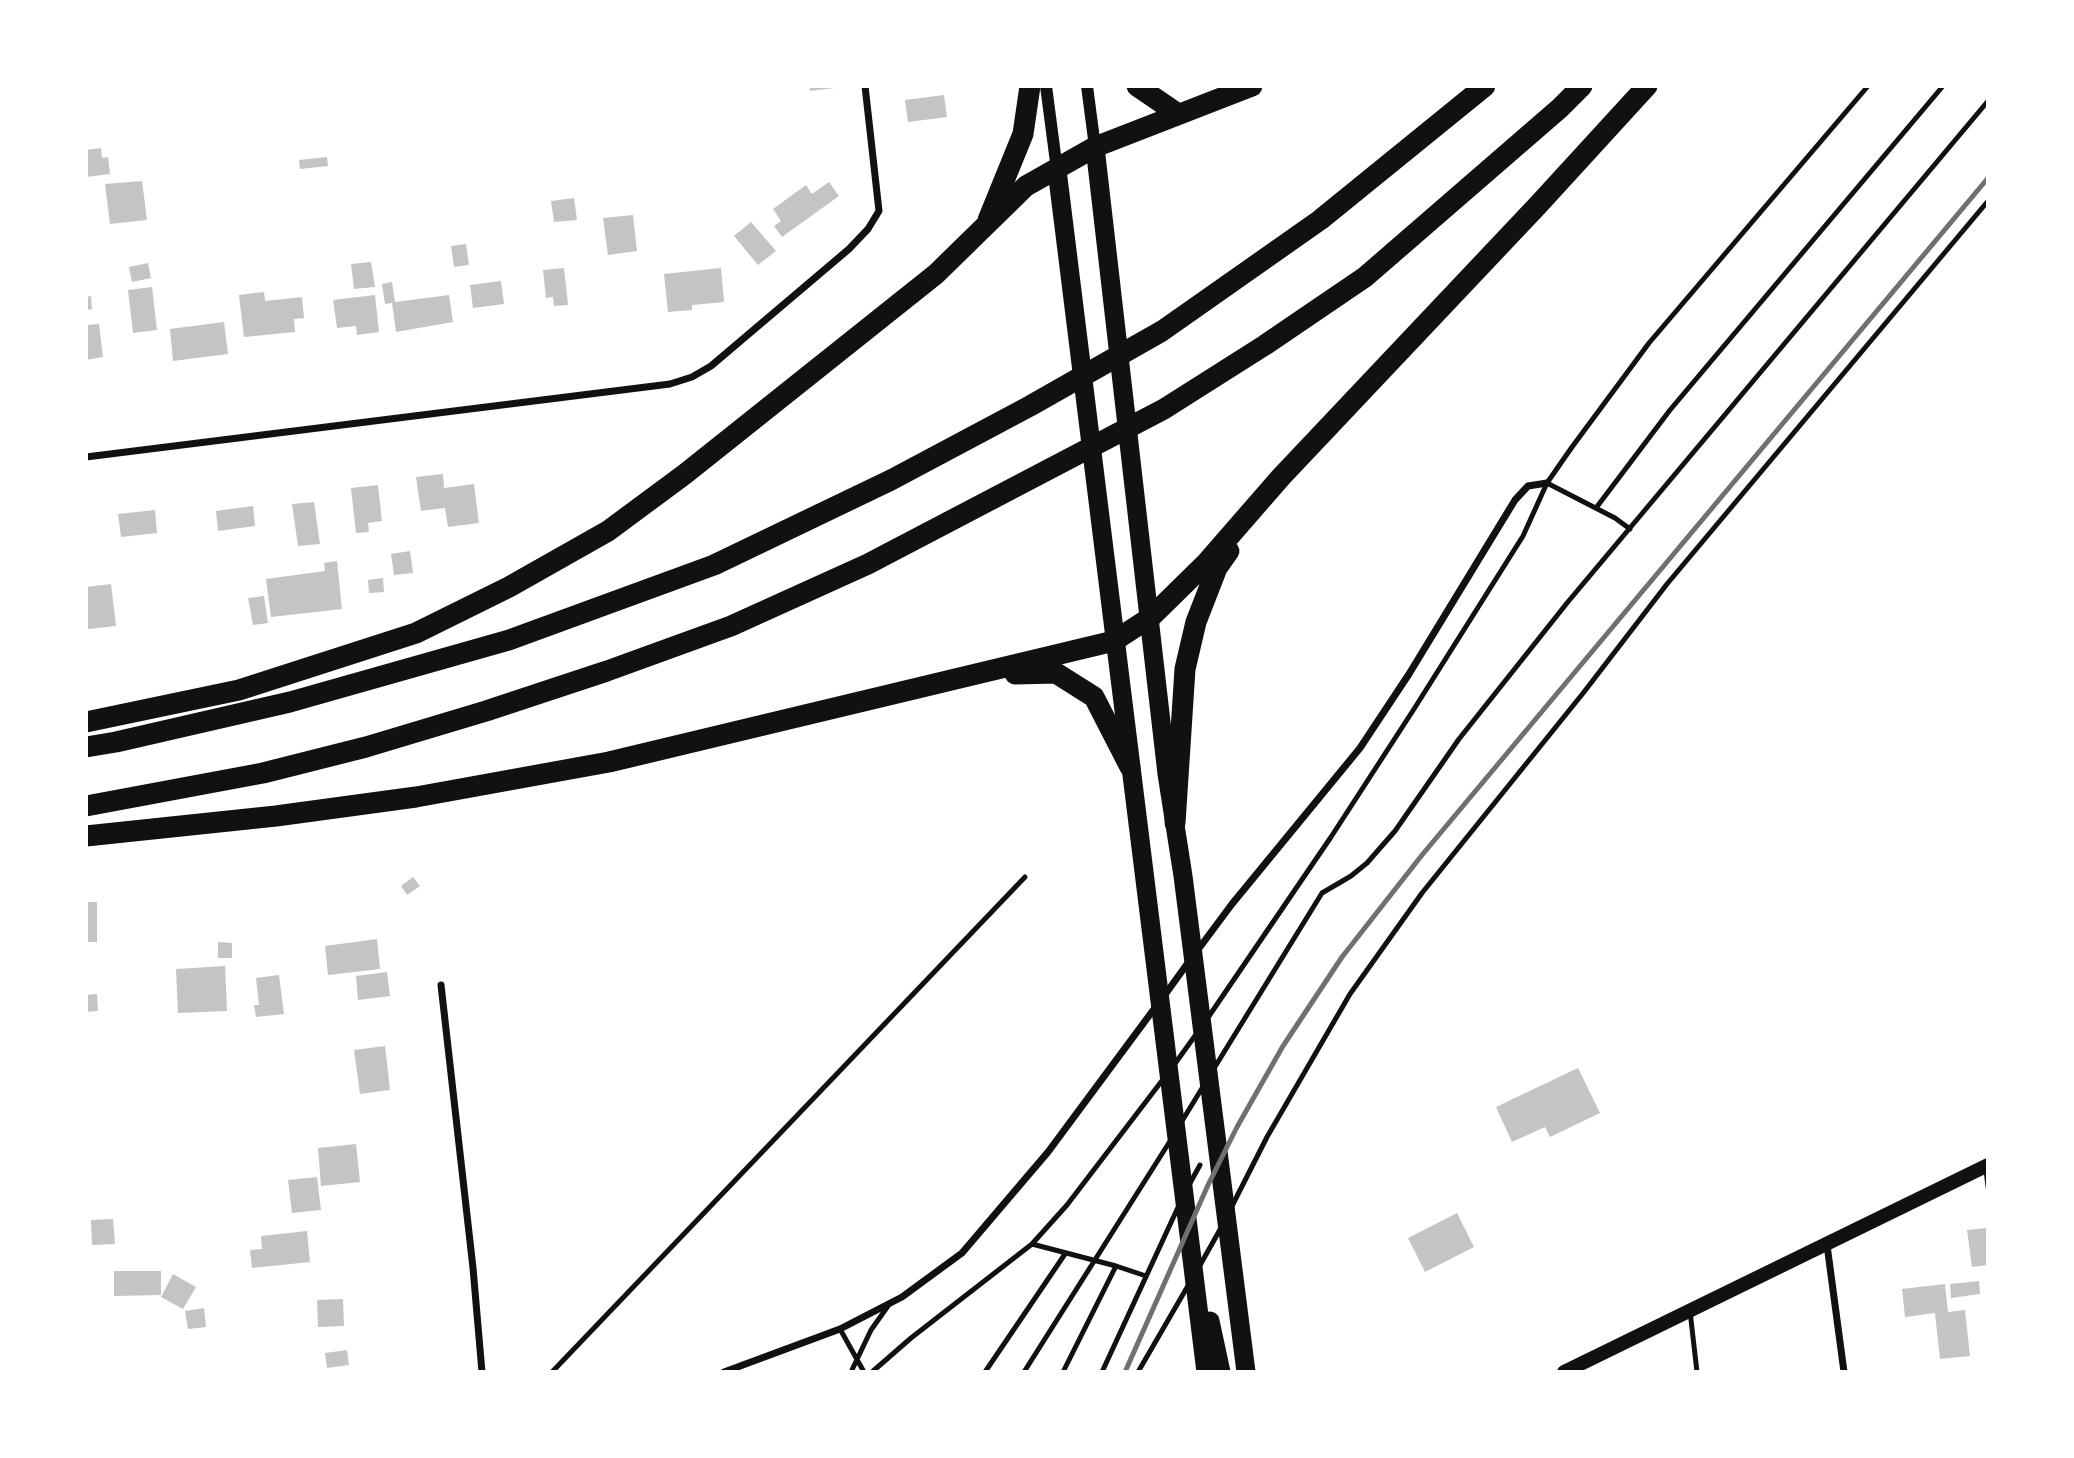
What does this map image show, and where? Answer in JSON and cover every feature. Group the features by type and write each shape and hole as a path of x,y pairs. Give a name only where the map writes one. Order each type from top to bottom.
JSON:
{"highway":[{"path":"984,229 1023,134 1030,86"},
{"path":"1137,86 1178,114"},
{"path":"86,722 239,690 416,633 509,587 608,531 685,474 936,274 1026,186 1095,147 1252,86"},
{"path":"86,747 290,702 509,640 714,565 747,550 891,480 1030,406 1162,331 1320,220 1485,86"},
{"path":"86,806 262,773 366,747 485,711 607,671 731,625 868,564 1164,409 1265,345 1365,277 1582,86"},
{"path":"86,836 276,816 429,794 609,762 1114,641 1151,617 1207,562 1281,477 1647,86"},
{"path":"1095,147 1167,774 1183,876 1245,1363"},
{"path":"1057,170 1206,1372"},
{"path":"1175,823 1185,669 1196,622 1217,568 1281,477"},
{"path":"975,675 1056,673 1094,697 1130,767"},
{"path":"1191,1255 1221,1372"}],"main road":[{"path":"1564,1372 1987,1166"}],"street":[{"path":"86,457 670,384 692,377 711,366 849,249 868,229 879,211 865,86"},
{"path":"1046,86 1057,170"},
{"path":"1087,86 1095,147"},
{"path":"724,1372 840,1329 890,1304 962,1253 1048,1152 1233,904 1360,748 1409,674 1515,500 1528,486 1547,483"},
{"path":"441,985 482,1372"},
{"path":"1827,1244 1844,1372"}],"lane":[{"path":"872,1372 1031,1244 1067,1205 1137,1115 1249,959 1338,826 1523,536 1547,483 1649,342 1868,86"},
{"path":"1596,508 1670,410 1943,86"},
{"path":"1024,1372 1322,893 1367,863 1395,831 1459,738 1567,603 1988,101"},
{"path":"1138,1372 1213,1244 1267,1136 1312,1058 1350,994 1402,921 1667,584 1988,201"},
{"path":"1547,483 1615,518 1630,529"},
{"path":"552,1372 1025,877"},
{"path":"1102,1372 1174,1214 1200,1165"},
{"path":"1987,1166 1988,1187"},
{"path":"1031,1244 1146,1276"},
{"path":"985,1372 1065,1254"},
{"path":"1063,1372 1116,1266"},
{"path":"851,1372 879,1316 890,1304"},
{"path":"1690,1311 1697,1372"},
{"path":"840,1329 864,1372"}],"building":[{"path":"809,86 834,86 835,88 810,91"},
{"path":"944,95 947,117 908,122 905,100"},
{"path":"101,148 102,158 108,157 110,174 86,177 86,150"},
{"path":"327,157 328,166 300,169 299,160"},
{"path":"142,181 147,220 110,224 105,184"},
{"path":"829,182 839,196 782,237 774,226 781,221 773,209 806,185 812,194"},
{"path":"574,198 577,220 554,222 551,201"},
{"path":"633,215 637,251 608,255 603,218"},
{"path":"751,222 776,251 758,265 734,236"},
{"path":"466,244 469,265 454,267 451,246"},
{"path":"371,262 375,287 354,289 351,264"},
{"path":"148,263 151,278 132,282 129,267"},
{"path":"564,268 568,305 554,306 553,297 546,298 543,270"},
{"path":"721,268 724,302 692,305 692,310 668,312 664,274"},
{"path":"501,281 504,304 473,308 470,285"},
{"path":"392,282 395,302 449,295 453,322 396,332 392,303 385,304 382,284"},
{"path":"152,287 157,330 133,333 128,290"},
{"path":"264,292 265,301 302,297 304,318 294,319 295,332 244,337 239,295"},
{"path":"375,295 379,332 357,335 356,326 337,328 333,300"},
{"path":"91,296 92,309 86,310 86,297"},
{"path":"224,322 228,354 173,361 170,329"},
{"path":"99,324 103,357 86,360 86,325"},
{"path":"443,474 444,488 474,484 479,523 448,527 445,508 421,511 416,477"},
{"path":"378,485 382,521 368,523 369,532 356,533 351,488"},
{"path":"314,502 320,544 298,546 292,504"},
{"path":"253,506 255,526 218,531 216,511"},
{"path":"155,510 157,533 121,537 118,514"},
{"path":"410,551 413,573 394,575 391,554"},
{"path":"337,561 342,609 271,617 266,579 325,571 324,563"},
{"path":"383,578 384,592 369,593 368,580"},
{"path":"111,584 116,626 88,629 86,587"},
{"path":"264,596 268,623 253,625 248,598"},
{"path":"413,877 420,886 407,895 401,886"},
{"path":"86,902 97,902 97,942 86,942"},
{"path":"377,939 380,969 328,975 325,946"},
{"path":"218,942 232,943 232,958 218,958"},
{"path":"225,966 227,1011 178,1013 176,969"},
{"path":"387,972 390,996 358,1000 356,976"},
{"path":"279,975 284,1014 256,1017 254,1005 259,1005 256,978"},
{"path":"97,994 98,1011 86,1012 86,995"},
{"path":"385,1046 390,1090 360,1094 354,1050"},
{"path":"1578,1068 1600,1113 1550,1137 1545,1127 1512,1142 1496,1107"},
{"path":"356,1144 360,1182 321,1186 318,1148"},
{"path":"317,1177 321,1210 292,1213 288,1180"},
{"path":"1457,1213 1474,1247 1425,1272 1408,1238"},
{"path":"113,1219 115,1244 92,1245 91,1220"},
{"path":"1986,1228 1988,1265 1972,1267 1967,1230"},
{"path":"307,1231 310,1262 252,1268 250,1250 262,1249 261,1236"},
{"path":"114,1271 161,1271 161,1295 114,1296"},
{"path":"173,1274 196,1287 183,1309 161,1297"},
{"path":"1979,1281 1980,1294 1951,1298 1950,1284"},
{"path":"1945,1284 1948,1312 1965,1310 1970,1356 1940,1359 1935,1313 1905,1317 1902,1289"},
{"path":"343,1299 344,1326 318,1327 317,1300"},
{"path":"204,1308 206,1327 188,1329 185,1311"},
{"path":"347,1350 349,1365 327,1368 325,1353"}],"railway":[{"path":"1125,1372 1208,1185 1237,1127 1283,1046 1342,957 1422,855 1988,178"}]}
